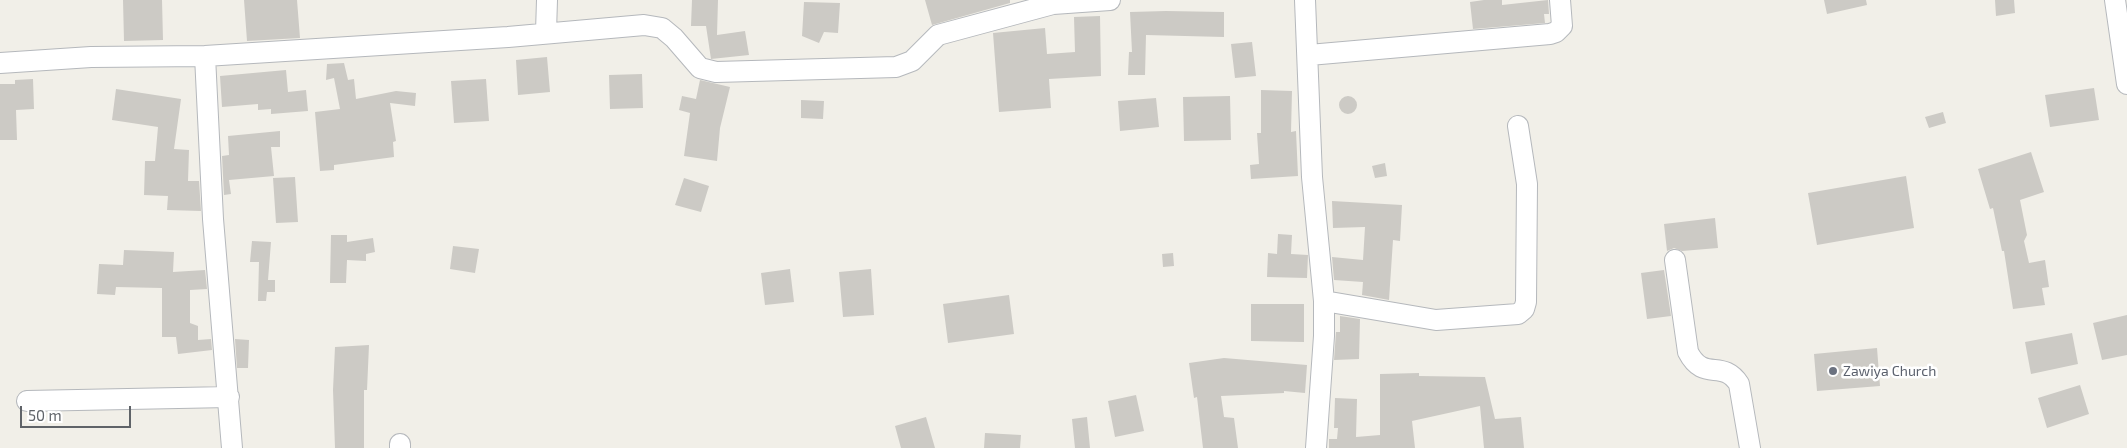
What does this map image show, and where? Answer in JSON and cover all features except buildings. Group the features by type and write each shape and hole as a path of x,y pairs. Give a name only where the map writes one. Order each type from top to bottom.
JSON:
{"street":[{"path":"546,32 547,0"},
{"path":"0,63 91,57 205,56 508,37 546,32 644,25 662,28 674,38 700,68 716,72 896,67 912,61 938,35 1053,4 1110,0"},
{"path":"1305,0 1309,56 1312,177 1324,301 1324,336 1316,448"},
{"path":"1309,56 1550,34 1556,32 1562,26 1560,0"},
{"path":"2115,0 2127,84"},
{"path":"205,56 213,219 232,448"},
{"path":"1324,301 1436,320 1518,314 1524,309 1526,302 1527,184 1518,126"},
{"path":"1675,260 1688,352 1693,362 1700,369 1726,371 1733,375 1739,384 1750,448"},
{"path":"27,401 229,397"}],"place":[{"name":"Zawiya Church","path":"1833,371"}]}
